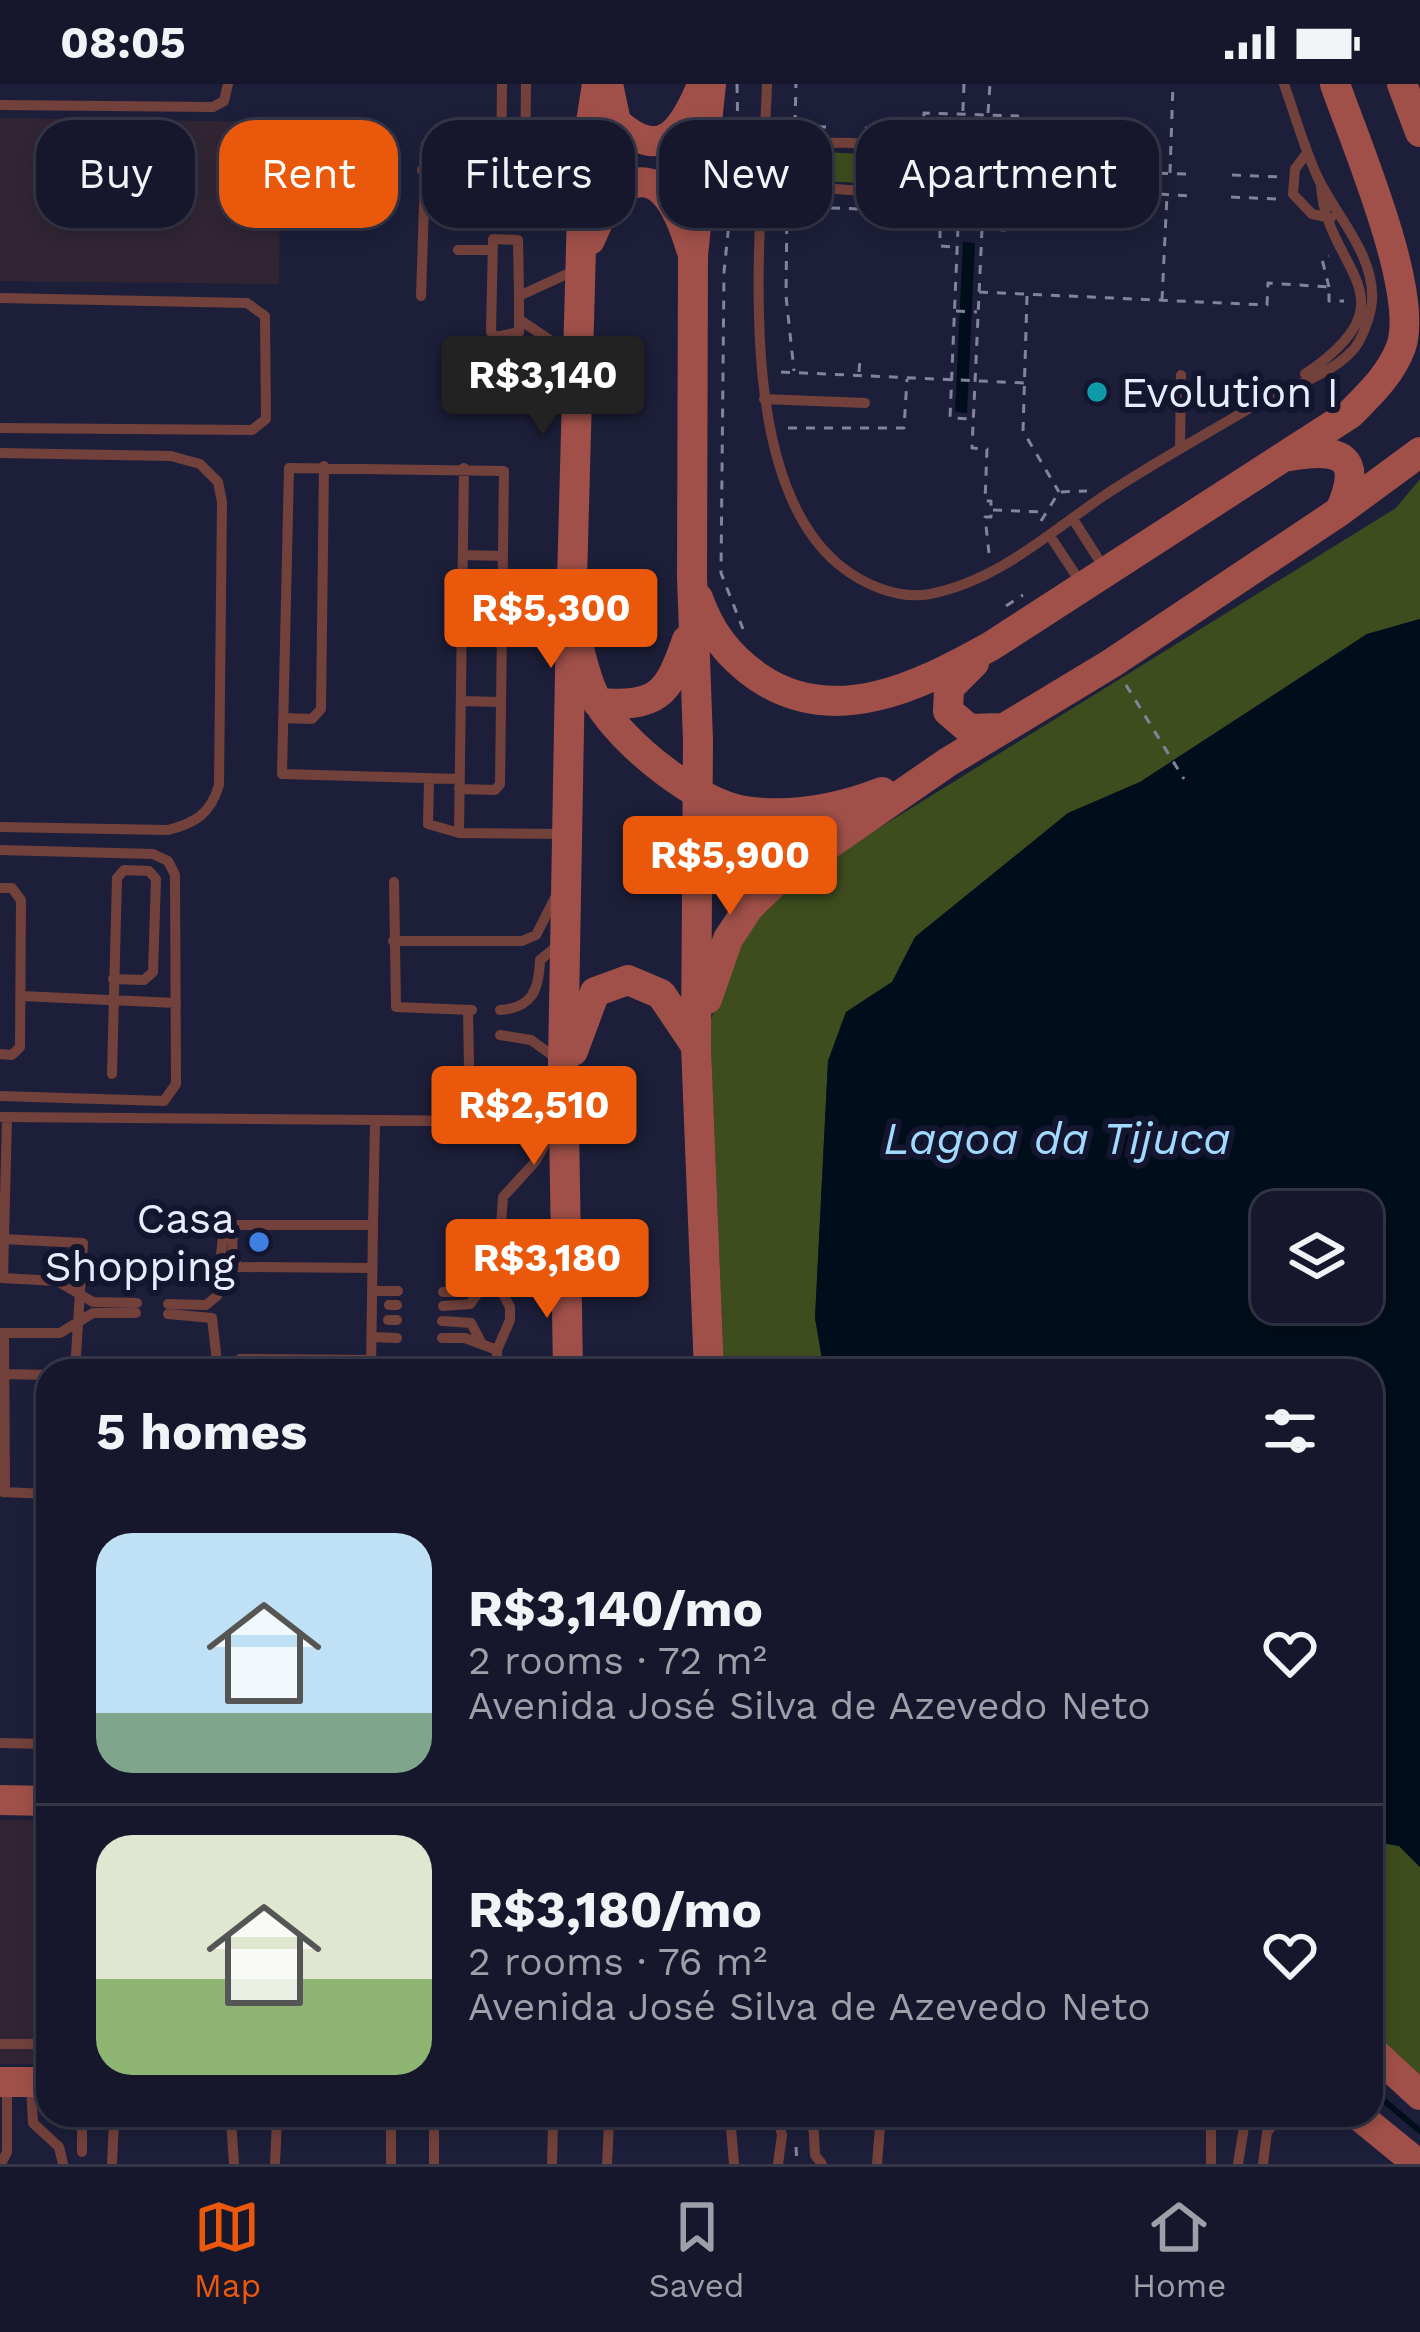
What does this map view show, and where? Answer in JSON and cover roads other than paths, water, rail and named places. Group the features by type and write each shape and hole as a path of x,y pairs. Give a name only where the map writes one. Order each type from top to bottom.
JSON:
{"street":[{"path":"592,120 597,84"},
{"path":"608,84 616,122 646,141 668,138 683,128 706,84"},
{"path":"706,84 707,120"},
{"path":"692,577 705,619 730,656 779,691 804,701 850,703 943,673 991,646 1350,414 1385,377 1402,345 1401,288 1335,84"},
{"path":"1402,84 1420,132"},
{"path":"582,264 609,196 639,182 660,187 673,201 693,255"},
{"path":"568,1359 568,1258 559,1129 582,228"},
{"path":"701,228 693,255 692,624 696,1046 709,1359"},
{"path":"1278,458 1322,450 1337,453 1352,477 1340,511"},
{"path":"696,1046 714,970 748,907 776,881 948,762 1112,663 1420,452"},
{"path":"571,617 598,703 652,761 695,792 740,811 792,814 841,807 948,762"},
{"path":"598,703 650,701 666,689 692,624"},
{"path":"991,646 950,688 948,711 957,724 969,729 1004,728"},
{"path":"563,1070 588,1003 595,992 616,982 639,981 661,994 696,1046"},
{"path":"568,1258 589,1359"},
{"path":"0,1801 36,1801"},
{"path":"1383,2061 1420,2095"},
{"path":"1373,2127 1418,2164"}],"lane":[{"path":"0,105 213,107 224,101 229,84"},
{"path":"502,84 502,120"},
{"path":"526,84 526,120"},
{"path":"766,120 767,84"},
{"path":"763,228 764,399 804,523 843,568 873,586 906,596 947,590 998,568 1047,538 1102,497 1293,382 1351,338 1360,300 1352,262 1284,84"},
{"path":"832,144 876,145 898,157 900,170 896,183 876,192 832,189"},
{"path":"1293,382 1324,372 1356,348 1372,302 1366,267 1334,217 1299,205 1293,194 1295,169 1307,153"},
{"path":"421,296 422,170"},
{"path":"493,239 518,240 520,320 515,336 491,332 491,250 493,239"},
{"path":"458,250 491,250"},
{"path":"519,296 582,264"},
{"path":"0,298 247,303 265,316 266,398 262,427 252,430 0,428"},
{"path":"520,320 579,359"},
{"path":"1180,449 1181,376"},
{"path":"764,399 866,404"},
{"path":"0,453 188,459 218,482 222,502 214,802 189,825 169,830 0,827"},
{"path":"293,466 324,466 504,471 499,787 428,779 282,774 285,473 293,466"},
{"path":"283,718 312,718 321,709 324,466"},
{"path":"459,833 464,468"},
{"path":"1072,519 1096,581"},
{"path":"1047,538 1096,581"},
{"path":"463,555 503,556"},
{"path":"461,701 501,702"},
{"path":"428,779 428,824 459,833 567,834"},
{"path":"0,850 153,854 168,861 175,875 176,1003 176,1084 164,1100 0,1096"},
{"path":"112,1074 112,1000 117,878 124,870 148,871 156,880 153,972 145,980 113,979"},
{"path":"394,882 396,1007 470,1010 469,1065"},
{"path":"393,941 522,941 536,935 549,901 565,886"},
{"path":"0,888 12,888 21,900 20,1047 12,1055 0,1054"},
{"path":"500,1010 526,1004 535,994 545,952 564,942"},
{"path":"21,996 176,1003"},
{"path":"500,1035 531,1040 563,1070"},
{"path":"36,1493 2,1492 2,1334 60,1333 93,1313 136,1308 93,1302 57,1281 2,1278 3,1117 501,1121 559,1129 503,1197 497,1283 510,1307 497,1359"},
{"path":"372,1359 375,1121"},
{"path":"217,1359 212,1318 168,1309 212,1302 217,1296 220,1234 233,1223 373,1225"},
{"path":"233,1223 232,1258 239,1267 372,1268"},
{"path":"3,1239 78,1240 83,1247 77,1359"},
{"path":"443,1292 480,1290 497,1283"},
{"path":"443,1306 470,1304 480,1290"},
{"path":"372,1291 395,1300"},
{"path":"442,1321 471,1323 482,1344"},
{"path":"372,1337 397,1337"},
{"path":"442,1338 497,1350"},
{"path":"4,1374 36,1375"},
{"path":"0,1743 36,1744"},
{"path":"0,2044 36,2044"},
{"path":"2,2164 21,2082"},
{"path":"21,2082 36,2126"},
{"path":"37,2127 59,2147 63,2164"},
{"path":"82,2127 82,2152"},
{"path":"112,2164 114,2127"},
{"path":"232,2127 235,2164"},
{"path":"275,2164 277,2127"},
{"path":"391,2127 391,2164"},
{"path":"434,2164 435,2127"},
{"path":"553,2127 553,2164"},
{"path":"607,2164 608,2127"},
{"path":"730,2127 734,2164"},
{"path":"778,2164 780,2127"},
{"path":"813,2127 815,2155 822,2164"},
{"path":"877,2164 880,2127"},
{"path":"1211,2127 1211,2164"},
{"path":"1238,2164 1244,2127"},
{"path":"1263,2164 1271,2127"}],"water":[{"path":"963,242 975,243 967,413 955,412"},
{"name":"Lagoa da Tijuca","path":"1420,619 1420,1867 1399,1846 1383,1843 1383,1359 822,1359 815,1318 828,1061 846,1012 892,982 915,937 1068,813 1140,782 1367,634"}],"waterway":[{"path":"1383,2100 1420,2131"}],"place":[{"name":"Evolution I","path":"1097,392"},
{"name":"Casa Shopping","path":"259,1242"}]}
